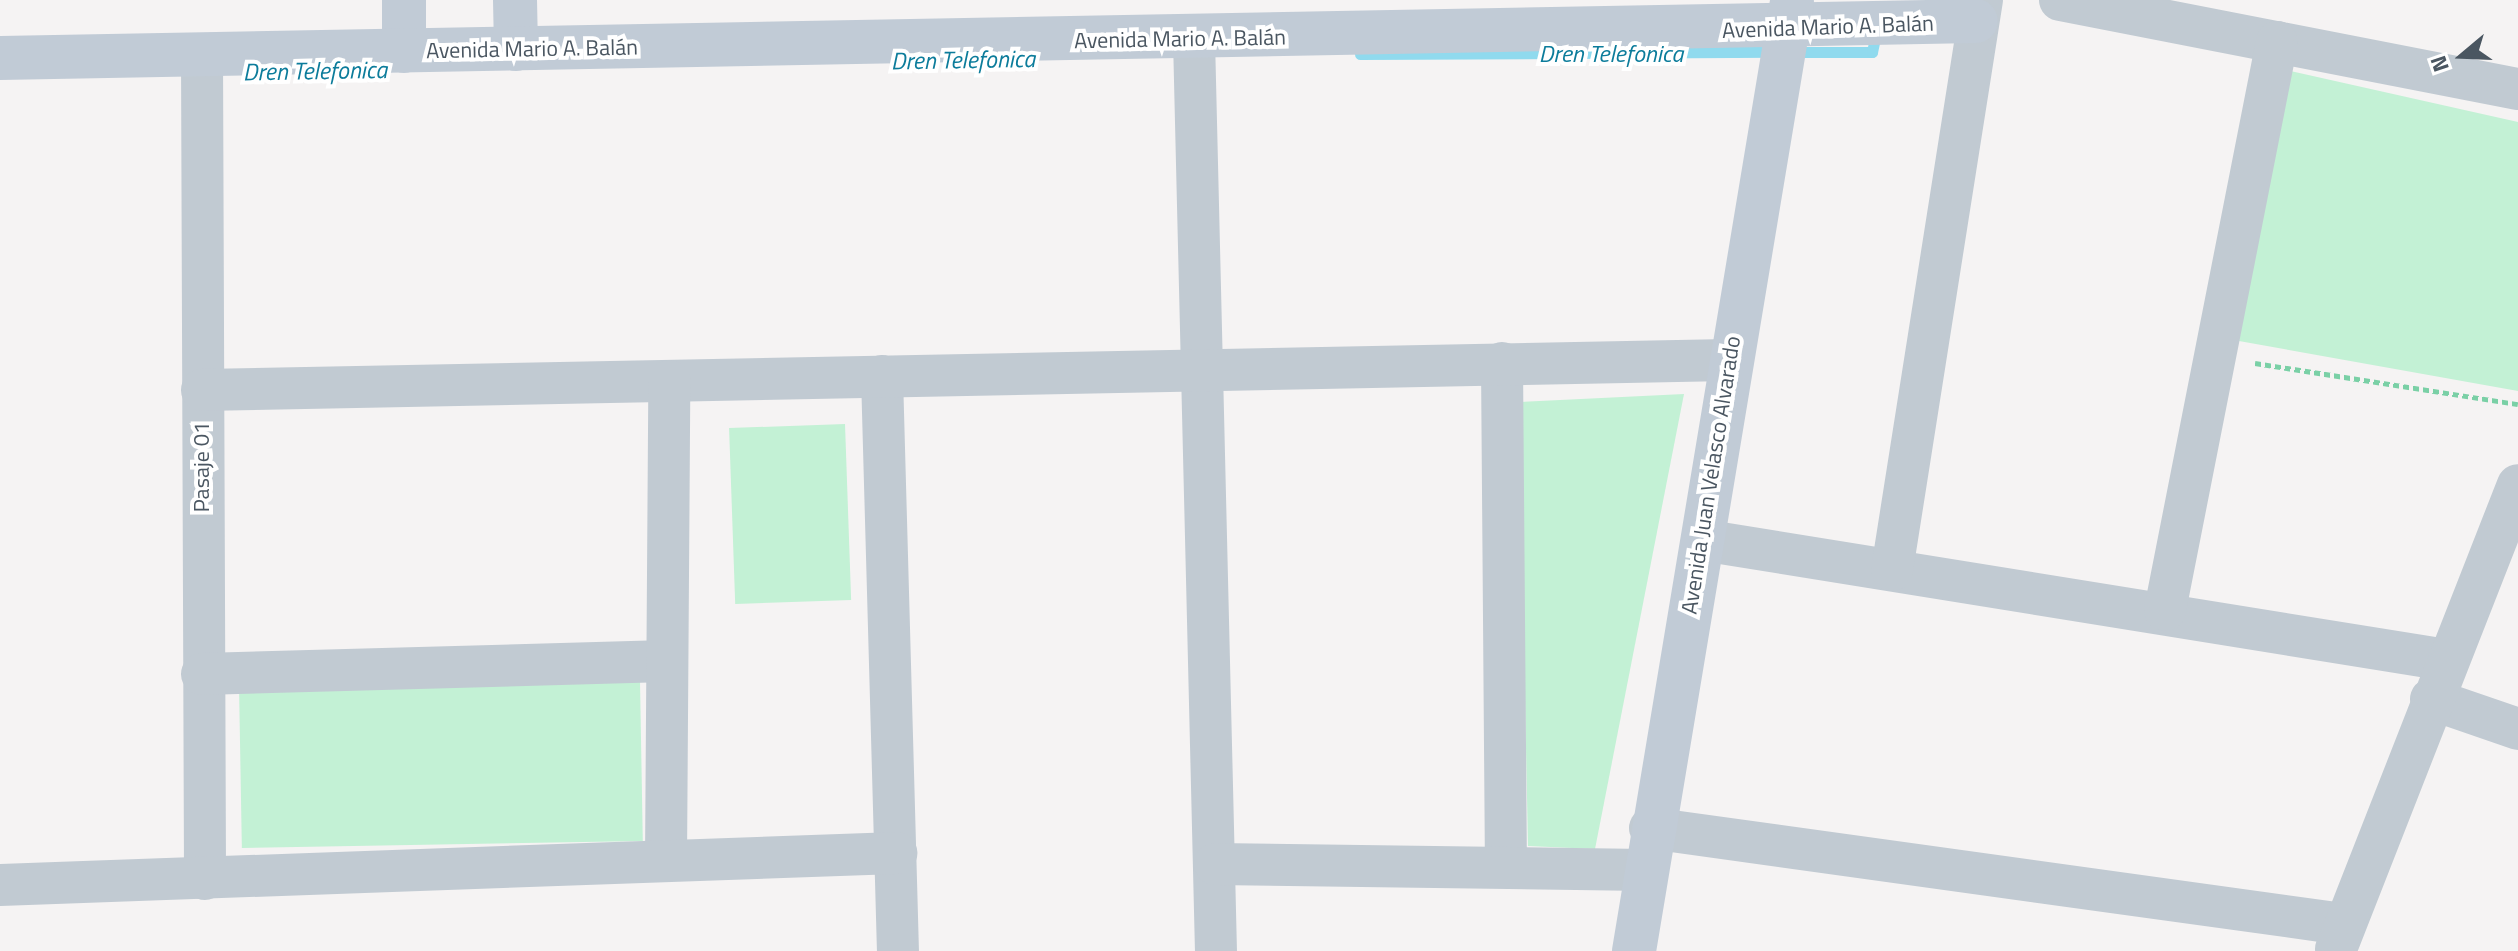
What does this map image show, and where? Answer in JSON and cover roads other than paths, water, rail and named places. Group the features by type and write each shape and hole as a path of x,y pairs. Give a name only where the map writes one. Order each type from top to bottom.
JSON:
{"street":[{"path":"404,0 404,51"},
{"path":"515,0 516,49"},
{"path":"2060,0 2518,89"},
{"path":"1892,570 1979,10"},
{"name":"Avenida Mario A. Balán","path":"0,58 1194,39 1979,10"},
{"name":"Avenida Juan Velasco Alvarado","path":"1634,951 1729,360 1790,15"},
{"path":"1194,39 1216,951"},
{"path":"2165,610 2277,42"},
{"name":"Pasaje 01","path":"202,54 205,879"},
{"path":"202,390 1203,366 1729,360"},
{"path":"1502,363 1506,867"},
{"path":"882,376 898,951"},
{"path":"666,861 669,381"},
{"path":"1215,864 1506,867 1648,849 2340,937 2446,660 2518,485"},
{"path":"1702,540 2165,610 2446,660"},
{"path":"202,674 667,661"},
{"path":"2431,699 2518,729"},
{"path":"0,885 896,853"}],"waterway":[{"name":"Dren Telefonica","path":"1792,52 1872,52 1876,33"},
{"name":"Dren Telefonica","path":"1360,54 1775,52"}]}
